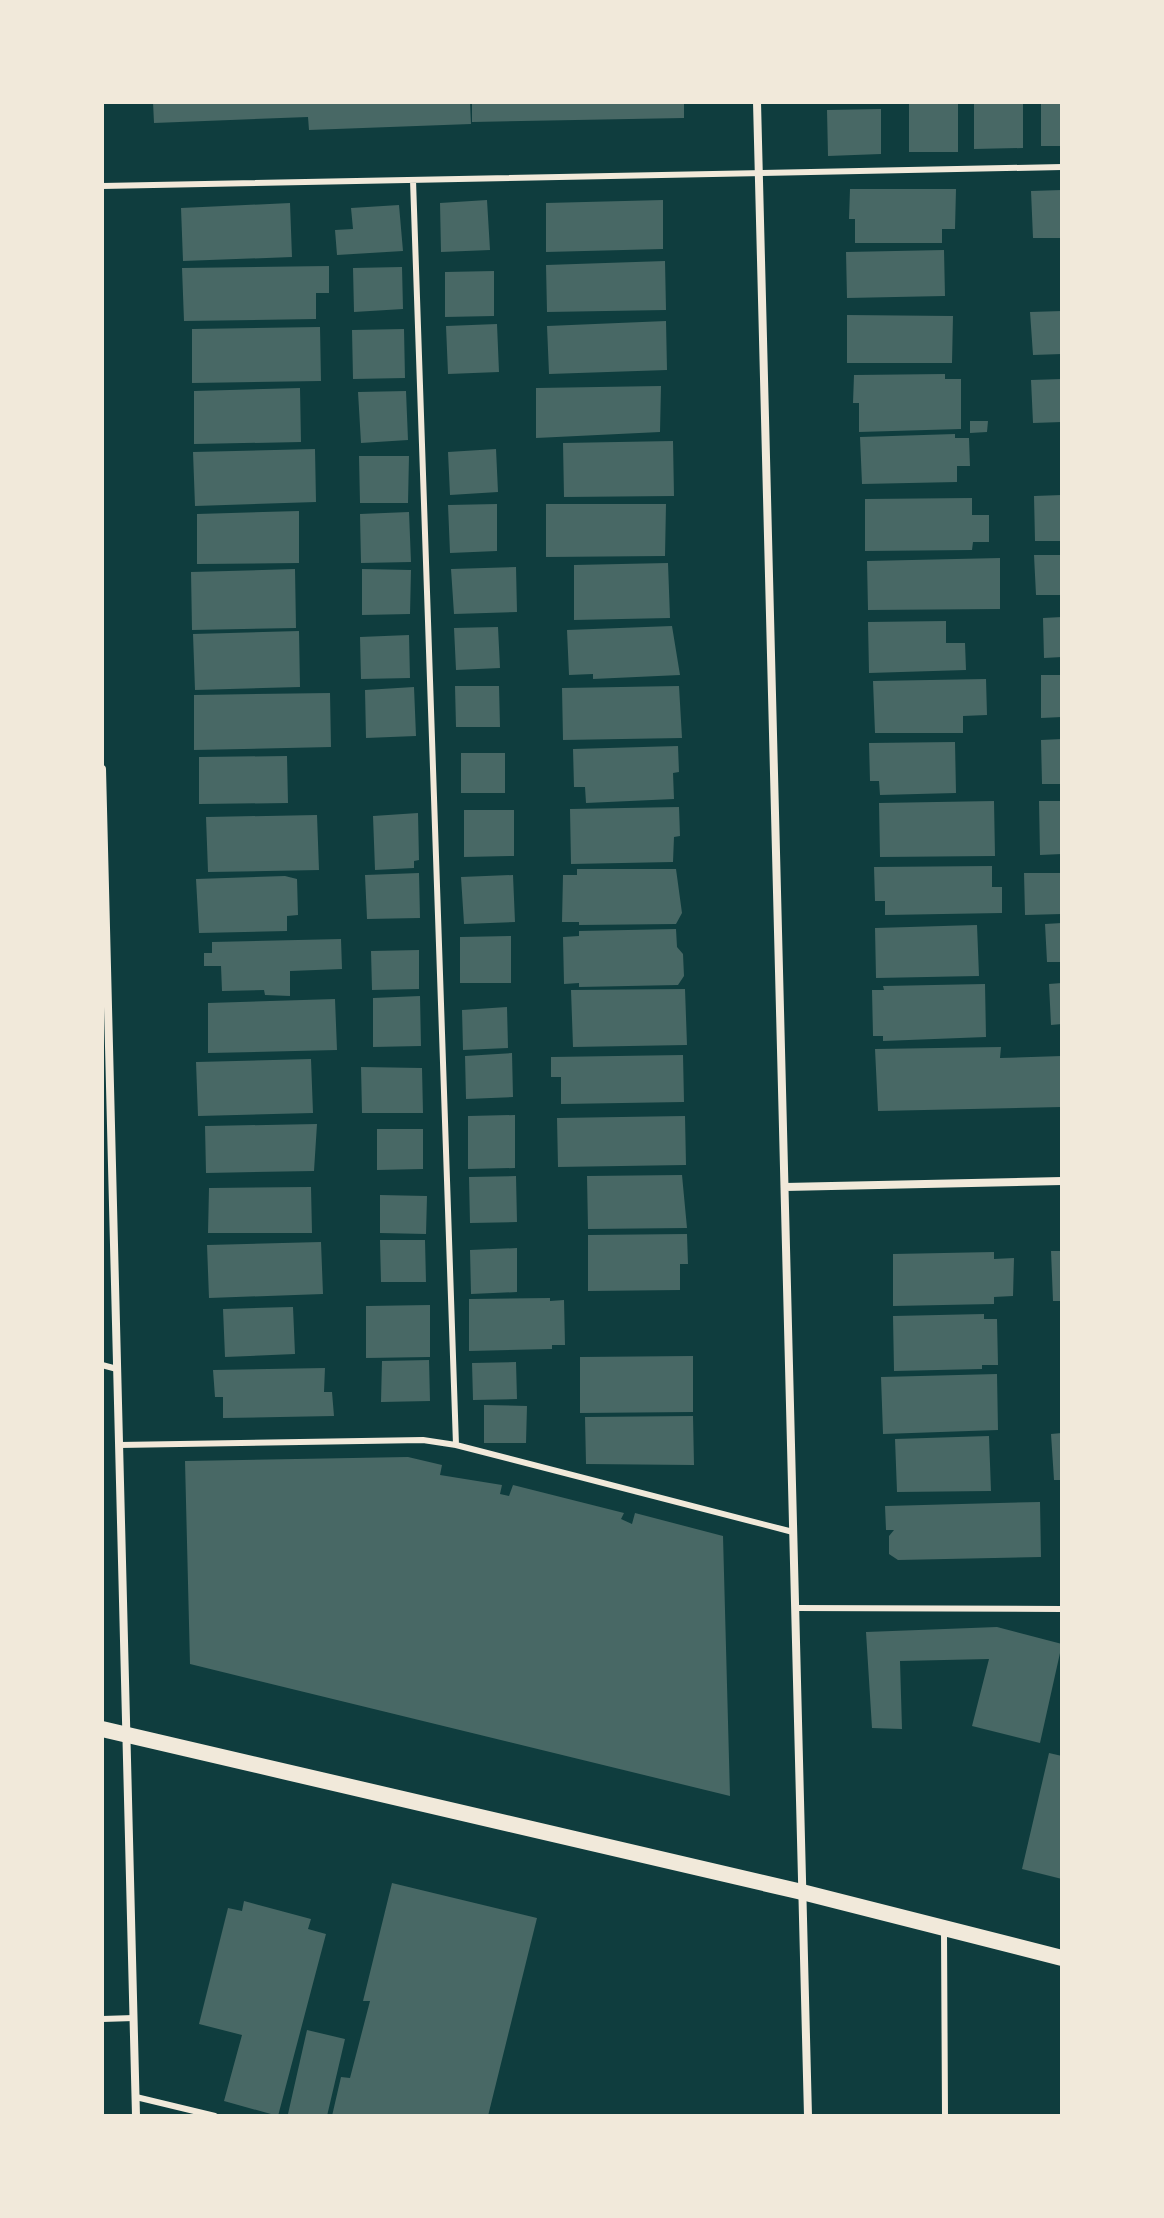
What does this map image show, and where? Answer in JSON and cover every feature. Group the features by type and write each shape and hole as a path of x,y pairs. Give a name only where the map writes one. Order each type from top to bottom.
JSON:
{"main road":[{"path":"102,1729 802,1892 1062,1958"}],"street":[{"path":"757,102 808,2116"},
{"path":"102,769 136,2116"},
{"path":"785,1187 1062,1181"}],"lane":[{"path":"102,186 1062,167"},
{"path":"413,180 456,1445"},
{"path":"102,1365 117,1369"},
{"path":"119,1445 423,1440 456,1445 793,1532"},
{"path":"796,1608 1062,1609"},
{"path":"943,1928 945,2116"},
{"path":"102,2019 134,2018"},
{"path":"136,2097 215,2116"}],"building":[{"path":"153,102 470,102 471,124 309,130 308,117 154,123"},
{"path":"472,102 684,102 684,118 472,122"},
{"path":"909,102 958,102 958,152 909,152"},
{"path":"974,102 1023,102 1023,148 974,149"},
{"path":"1041,102 1062,102 1062,146 1041,146"},
{"path":"881,109 881,154 828,156 827,110"},
{"path":"850,189 956,189 955,229 942,229 942,243 855,243 855,219 849,219"},
{"path":"1062,190 1062,238 1033,238 1031,191"},
{"path":"487,200 490,250 441,252 440,203"},
{"path":"663,200 663,249 546,252 546,203"},
{"path":"290,203 292,257 183,261 181,208"},
{"path":"399,205 403,251 337,255 335,230 353,229 351,208"},
{"path":"944,250 945,296 847,298 846,252"},
{"path":"665,261 666,310 547,312 546,265"},
{"path":"329,266 329,293 316,293 316,319 184,321 182,268"},
{"path":"402,267 403,309 354,312 353,268"},
{"path":"494,271 494,316 445,317 445,272"},
{"path":"1062,311 1062,354 1033,355 1030,312"},
{"path":"847,315 953,316 952,363 847,363"},
{"path":"666,321 667,370 549,374 547,326"},
{"path":"497,324 499,372 448,374 446,326"},
{"path":"320,327 321,381 192,383 192,329"},
{"path":"404,329 405,378 353,379 352,330"},
{"path":"945,374 945,379 961,379 961,429 859,432 859,403 853,403 854,375"},
{"path":"1062,379 1062,422 1033,423 1031,380"},
{"path":"661,386 660,432 536,438 536,388"},
{"path":"300,388 301,442 194,444 194,391"},
{"path":"406,391 408,440 361,443 358,392"},
{"path":"970,421 988,421 987,432 970,433"},
{"path":"955,434 955,438 969,438 970,466 957,466 957,482 862,484 860,437"},
{"path":"673,441 674,496 564,497 563,443"},
{"path":"315,449 316,502 195,506 193,452"},
{"path":"496,449 498,492 450,495 448,452"},
{"path":"359,456 409,456 408,503 360,503"},
{"path":"1062,495 1062,541 1035,541 1034,496"},
{"path":"972,498 972,515 989,515 989,542 973,542 972,550 865,551 865,499"},
{"path":"497,504 497,551 450,553 448,505"},
{"path":"546,504 666,504 665,556 546,557"},
{"path":"299,511 299,563 197,564 197,514"},
{"path":"409,512 411,562 361,563 360,514"},
{"path":"1034,555 1062,555 1062,595 1036,595"},
{"path":"1000,558 1000,609 868,610 867,561"},
{"path":"668,563 670,618 574,620 574,565"},
{"path":"516,567 517,612 454,614 451,569"},
{"path":"295,569 296,628 192,630 191,572"},
{"path":"362,569 411,570 410,614 362,615"},
{"path":"1062,617 1062,657 1044,658 1043,618"},
{"path":"946,621 946,643 965,643 966,670 869,673 868,622"},
{"path":"672,626 680,675 593,679 593,674 569,675 567,630"},
{"path":"498,627 500,668 456,670 454,628"},
{"path":"299,631 300,687 195,690 193,634"},
{"path":"409,635 410,678 361,679 360,637"},
{"path":"1041,675 1062,675 1062,717 1041,718"},
{"path":"986,679 987,715 963,716 963,733 875,733 873,681"},
{"path":"455,686 499,686 500,727 456,727"},
{"path":"679,686 682,738 563,740 562,688"},
{"path":"414,687 416,736 366,738 365,690"},
{"path":"330,693 331,747 194,750 194,695"},
{"path":"1062,739 1062,784 1042,784 1041,740"},
{"path":"955,742 956,793 880,795 879,781 870,781 869,743"},
{"path":"678,746 679,772 673,773 674,799 586,803 585,787 574,787 573,749"},
{"path":"461,753 505,753 505,793 461,793"},
{"path":"287,756 288,803 199,804 199,757"},
{"path":"994,801 995,856 880,857 879,803"},
{"path":"1039,801 1062,801 1062,854 1040,855"},
{"path":"679,807 680,836 674,837 673,862 571,864 570,809"},
{"path":"464,810 514,810 514,856 464,857"},
{"path":"418,813 419,860 414,861 414,868 375,870 373,816"},
{"path":"317,815 319,870 208,872 206,817"},
{"path":"992,866 992,887 1002,887 1002,913 885,915 885,901 875,901 874,867"},
{"path":"577,869 676,869 682,913 676,924 579,925 579,922 562,922 563,875 577,875"},
{"path":"419,873 420,918 367,919 365,875"},
{"path":"1024,873 1062,873 1062,914 1025,915"},
{"path":"513,875 515,922 464,924 461,877"},
{"path":"285,876 297,879 298,915 287,916 287,931 199,933 196,879"},
{"path":"1062,923 1062,962 1047,962 1045,924"},
{"path":"977,925 979,976 876,978 875,928"},
{"path":"676,929 677,947 683,954 684,976 678,985 579,987 579,983 564,984 563,937 579,936 579,931"},
{"path":"511,936 511,983 460,983 460,937"},
{"path":"341,939 342,969 290,971 290,996 265,995 264,990 222,991 221,966 204,966 204,953 212,953 212,942"},
{"path":"419,950 419,989 372,990 371,951"},
{"path":"1062,983 1062,1024 1051,1025 1049,984"},
{"path":"985,984 986,1037 883,1041 883,1036 873,1036 872,990 884,990 883,986"},
{"path":"685,989 687,1045 573,1047 571,990"},
{"path":"420,996 421,1046 373,1047 373,998"},
{"path":"335,999 337,1050 208,1053 208,1003"},
{"path":"507,1007 508,1048 463,1050 462,1010"},
{"path":"1001,1047 1000,1058 1062,1056 1062,1107 878,1111 875,1049"},
{"path":"512,1053 513,1097 466,1099 465,1056"},
{"path":"683,1055 684,1102 561,1104 561,1077 551,1077 551,1057"},
{"path":"311,1059 313,1113 198,1116 196,1062"},
{"path":"361,1067 422,1068 423,1113 362,1113"},
{"path":"515,1115 515,1168 468,1169 468,1116"},
{"path":"685,1116 686,1165 558,1167 557,1118"},
{"path":"317,1124 314,1171 206,1173 205,1126"},
{"path":"377,1129 423,1129 423,1169 377,1170"},
{"path":"682,1175 687,1228 588,1229 587,1176"},
{"path":"516,1176 517,1222 470,1223 469,1177"},
{"path":"311,1187 312,1233 208,1233 209,1188"},
{"path":"380,1195 427,1196 426,1234 380,1233"},
{"path":"687,1234 688,1264 680,1264 680,1290 588,1291 588,1235"},
{"path":"380,1240 425,1240 426,1282 381,1282"},
{"path":"321,1242 323,1294 209,1298 207,1245"},
{"path":"517,1248 517,1292 471,1294 470,1250"},
{"path":"1051,1251 1062,1251 1062,1301 1053,1301"},
{"path":"994,1252 994,1259 1014,1258 1013,1296 994,1297 994,1304 893,1306 893,1254"},
{"path":"550,1298 550,1301 564,1300 565,1345 552,1345 552,1349 469,1351 469,1299"},
{"path":"430,1305 430,1357 366,1358 366,1306"},
{"path":"293,1307 295,1354 225,1357 223,1309"},
{"path":"984,1314 984,1319 997,1319 998,1365 982,1365 982,1369 894,1371 893,1316"},
{"path":"693,1356 693,1412 580,1413 580,1357"},
{"path":"429,1360 430,1401 381,1402 382,1361"},
{"path":"516,1362 517,1399 473,1400 472,1363"},
{"path":"325,1368 324,1392 332,1392 334,1416 223,1418 223,1397 215,1397 213,1370"},
{"path":"997,1374 998,1430 883,1434 881,1377"},
{"path":"484,1405 527,1406 526,1443 484,1443"},
{"path":"693,1416 694,1465 586,1464 585,1417"},
{"path":"1062,1433 1062,1480 1054,1480 1051,1434"},
{"path":"989,1436 991,1491 897,1492 895,1439"},
{"path":"408,1457 442,1465 440,1475 502,1485 500,1494 509,1496 513,1485 624,1513 621,1519 632,1524 635,1513 723,1536 730,1796 190,1664 185,1461"},
{"path":"1040,1502 1041,1557 898,1560 889,1554 889,1536 894,1530 886,1530 885,1506"},
{"path":"997,1627 1062,1644 1040,1743 972,1726 989,1659 900,1661 902,1729 872,1728 866,1632"},
{"path":"1049,1753 1062,1756 1062,1879 1022,1869"},
{"path":"392,1883 537,1918 488,2116 332,2116 341,2077 350,2078 370,2001 363,2001"},
{"path":"244,1901 311,1919 308,1929 326,1934 278,2116 224,2101 242,2035 199,2024 228,1908 242,1911"},
{"path":"307,2030 345,2039 327,2116 288,2114"}]}
